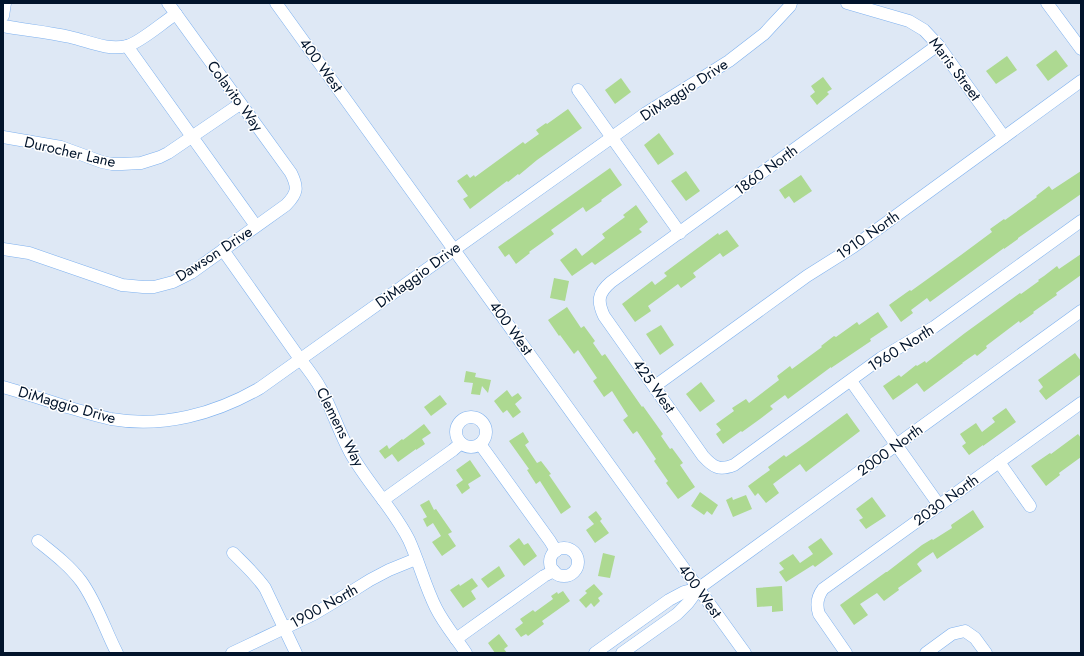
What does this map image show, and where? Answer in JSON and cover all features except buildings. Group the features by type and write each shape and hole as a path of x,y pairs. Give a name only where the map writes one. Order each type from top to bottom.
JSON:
{"street":[{"path":"3,16 5,3"},
{"name":"Colavito Way","path":"168,3 291,173 295,182 296,191"},
{"name":"400 West","path":"276,3 746,653"},
{"name":"DiMaggio Drive","path":"3,387 97,416 137,422 165,421 195,416 210,412 236,401 260,388 300,360 646,113 729,61 764,34 790,6 791,3"},
{"name":"Maris Street","path":"848,3 909,21 924,30 938,45 1004,136"},
{"path":"1047,3 1081,49"},
{"path":"3,26 70,37 102,46 115,47 127,46 176,14"},
{"name":"1860 North","path":"600,299 603,290 611,282 938,45"},
{"path":"127,46 256,226"},
{"name":"1910 North","path":"655,386 807,276 853,247 1004,136 1081,82"},
{"path":"578,90 680,233"},
{"name":"Durocher Lane","path":"3,137 61,146 102,162 122,164 142,163 160,157 177,148 240,104"},
{"name":"Dawson Drive","path":"3,249 29,253 122,285 143,287 164,285 182,278 286,205 293,198 296,191"},
{"name":"1960 North","path":"718,467 725,468 734,465 882,358 934,327 1081,220"},
{"name":"Clemens Way","path":"222,250 321,388 340,433 358,465 406,536 436,608 445,624 466,653"},
{"name":"425 West","path":"600,299 599,304 604,316 655,386 703,456 714,466 718,467"},
{"name":"2000 North","path":"622,653 683,609 698,588 1081,311"},
{"path":"851,381 939,505"},
{"name":"2030 North","path":"846,653 817,610 817,601 821,592 827,586 1081,403"},
{"path":"471,417 479,420 484,426 485,434 480,444 468,447 461,443 456,437 458,425 463,419 471,417"},
{"path":"383,500 461,443"},
{"path":"480,444 550,540 556,551"},
{"path":"999,462 1030,506"},
{"path":"38,541 55,554 81,580 89,593 117,653"},
{"path":"563,548 570,549 576,554 578,565 574,571 568,575 560,575 554,571 551,560 553,553 563,548"},
{"path":"233,553 259,579 265,588 296,653"},
{"name":"1900 North","path":"232,653 314,614 370,580 416,558"},
{"path":"456,639 544,576 554,571"},
{"name":"2000 North","path":"595,653 669,600 684,592 698,588"},
{"path":"926,653 952,634 965,631 975,638 986,653"}]}
